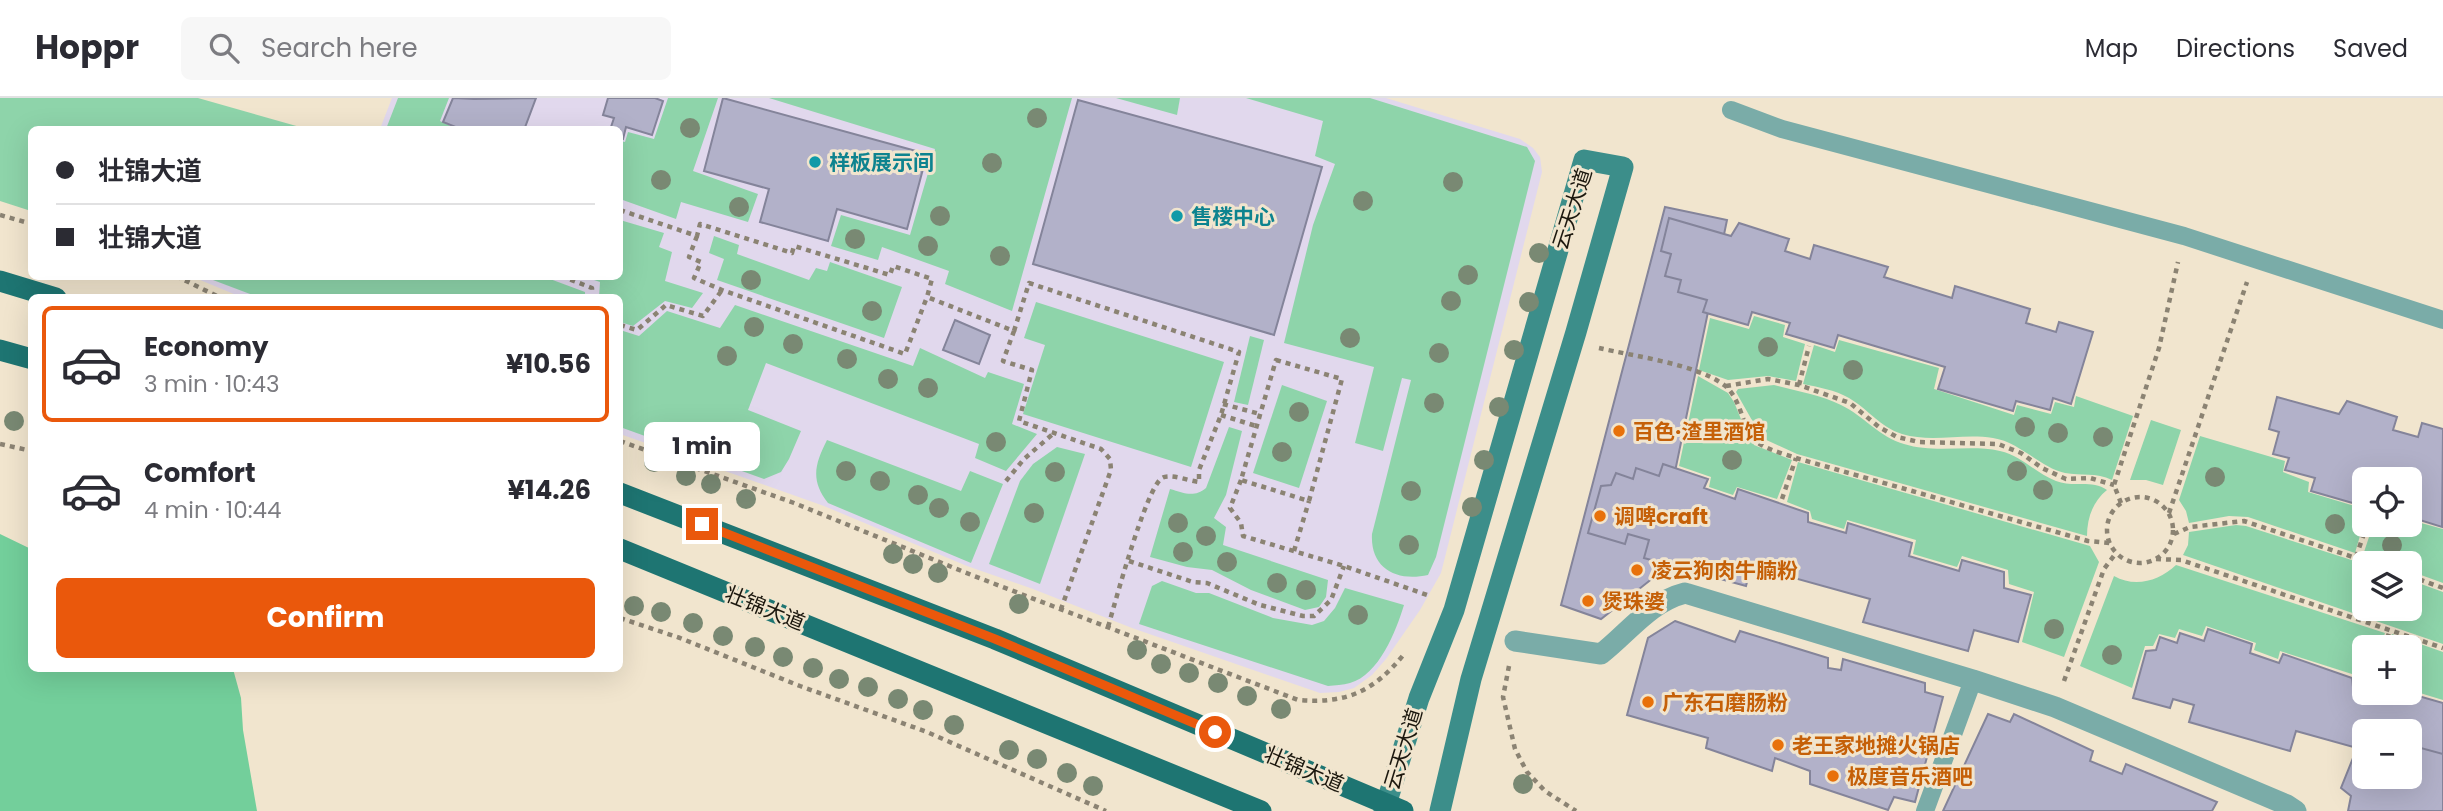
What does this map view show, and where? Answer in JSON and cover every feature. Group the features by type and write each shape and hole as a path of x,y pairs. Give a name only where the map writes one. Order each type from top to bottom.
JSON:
{"main road":[{"name":"云天大道","path":"1391,809 1419,698 1454,610 1584,160 1623,167 1471,679 1440,811"},
{"path":"0,281 43,294"},
{"path":"0,350 28,358"},
{"name":"壮锦大道","path":"623,494 995,639 1391,809"},
{"name":"壮锦大道","path":"623,550 1261,811"}],"street":[{"path":"1515,641 1601,654 1646,612 1667,598 1685,593 2055,707 2296,811"}],"lane":[{"path":"1731,110 1782,129 2185,236 2443,320"},
{"path":"1925,811 1973,680"}],"path":[{"path":"623,211 696,236"},
{"path":"0,215 28,224"},
{"path":"700,224 792,253 794,246 890,275 893,266 932,279 905,354 694,278 701,262 689,257 696,236 700,224"},
{"path":"2121,503 2114,485 2159,348 2185,236"},
{"path":"2169,513 2255,258"},
{"path":"184,280 213,294"},
{"path":"571,280 592,288 592,294"},
{"path":"1061,609 1111,470 1110,459 1101,449 1019,421 1032,370 1003,361 1029,283 1239,352 1221,415 1199,470 1199,482 1168,477 1160,479 1153,488 1108,627"},
{"path":"623,326 637,330 666,305 703,316 722,290"},
{"path":"927,297 1014,331"},
{"path":"1799,385 1809,346"},
{"path":"1594,347 1707,375 1726,386 1739,402 1747,425 1758,444 1796,458 2088,541 2110,543"},
{"path":"1294,551 1342,379 1276,360 1241,480 1230,508 1241,523 1243,536 1294,551 1343,565 1440,600"},
{"path":"1726,386 1768,379 1799,385 1850,403 1879,427 1897,437 1919,442 1997,444 2021,453 2042,468 2066,479 2090,478 2114,485"},
{"path":"1223,404 1261,414"},
{"path":"1221,415 1256,426"},
{"path":"1006,481 1024,459 1054,433"},
{"path":"623,443 794,503 1298,700 1333,701 1354,695 1370,687 1406,652"},
{"path":"0,444 28,450"},
{"path":"1782,499 1796,458"},
{"path":"1241,480 1309,501"},
{"path":"2156,559 2165,553 2174,534 2169,513 2162,505 2142,497 2121,503 2113,511 2106,532 2116,553 2125,560 2136,564 2156,559 2181,560 2443,648"},
{"path":"2174,534 2190,527 2244,521 2352,556"},
{"path":"2055,707 2104,569 2116,553"},
{"path":"1129,561 1193,582 1208,583 1260,605 1303,616 1314,616 1331,600 1337,589 1343,565"},
{"path":"2422,580 2443,588"},
{"path":"623,619 927,732 1106,811"},
{"path":"2389,635 2390,631"},
{"path":"1515,641 1503,697 1515,749 1527,772 1545,791 1576,811"}],"shaded area":[{"path":"392,98 1386,98 1520,139 1540,157 1542,172 1441,573 1420,610 1372,675 1354,688 1320,693 1132,628 967,566 824,506 623,435 623,294 234,294 200,280 623,280 623,126 381,126"}],"green space":[{"path":"0,98 198,98 296,126 28,126 28,210 0,201"},
{"path":"398,98 449,98 440,121 451,126 387,126"},
{"path":"668,98 718,98 693,171 758,194 748,222 681,202 676,219 623,200 623,142 628,132 654,139"},
{"path":"769,98 1072,98 1012,311 945,284 949,271 882,247 878,260 831,246 841,215 910,235 935,149"},
{"path":"1116,98 1180,98 1177,115"},
{"path":"1246,98 1370,98 1527,147 1535,161 1436,557 1428,575 1406,576 1388,570 1376,556 1373,546 1372,534 1411,380 1402,378 1383,451 1355,443 1374,367 1284,343 1313,225 1335,164 1315,156 1323,121"},
{"path":"623,221 664,233 659,247 672,252 665,281 703,293 692,308 665,301 633,326 623,323 623,294 599,294 600,282 594,280 623,280"},
{"path":"714,236 739,245 737,254 809,280 816,268 827,271 830,262 902,287 884,338 717,280 724,259 709,253"},
{"path":"213,280 553,280 585,292 585,294 250,294"},
{"path":"1036,302 1224,362 1191,467 1023,414 1045,345 1024,338"},
{"path":"735,305 913,366 920,348 985,378 988,372 1024,384 1012,424 1037,434 1006,471 975,458 979,444 766,363 748,410 801,431 781,472 764,479 623,428 623,331 639,336 667,311 720,328"},
{"path":"1754,316 1785,325 1783,337 1805,344 1796,381 1768,376 1728,380 1699,370 1710,318 1749,329"},
{"path":"1250,336 1264,340 1248,405 1234,402"},
{"path":"1839,340 1939,368 1934,389 2014,415 2017,405 2051,414 2055,402 2074,407 2076,396 2133,416 2112,480 2056,470 2003,440 1970,437 1925,438 1902,434 1887,427 1844,395 1803,384 1814,345 1835,352"},
{"path":"1698,376 1728,393 1754,445 1792,460 1777,499 1737,487 1733,495 1709,487 1711,477 1679,466"},
{"path":"1282,385 1327,401 1299,488 1253,473"},
{"path":"1774,385 1841,405 1895,441 1904,444 1928,448 2000,451 2056,481 2095,485 2107,490 2092,510 2087,536 1797,454 1762,438 1736,392 1738,389"},
{"path":"2151,420 2181,430 2163,485 2146,480 2130,480"},
{"path":"1229,427 1242,431 1226,495 1214,518 1226,527 1223,545 1328,580 1326,597 1319,607 1305,610 1251,590 1212,570 1187,567 1150,557 1170,489 1193,494 1206,488"},
{"path":"2200,436 2285,461 2283,472 2309,482 2308,492 2352,505 2352,537 2360,537 2356,551 2352,552 2248,517 2229,516 2189,523 2179,500"},
{"path":"827,440 961,491 970,471 1003,484 971,563 828,503 822,495 816,472"},
{"path":"1057,447 1085,454 1040,584 989,564 1020,481 1033,464"},
{"path":"1798,462 2090,546 2099,562 2064,657 2022,642 2034,592 2009,584 2008,570 1962,556 1957,567 1913,554 1916,540 1847,520 1844,529 1812,519 1810,511 1787,502"},
{"path":"2422,523 2443,529 2443,583 2422,575 2422,551 2364,551 2369,537 2422,537"},
{"path":"2246,526 2352,560 2352,613 2183,555 2188,545 2189,532"},
{"path":"0,534 28,548 28,672 234,672 241,698 243,730 257,811 0,811"},
{"path":"2176,565 2385,633 2352,635 2352,674 2280,651 2278,659 2254,650 2256,643 2206,626 2202,636 2179,629 2175,638 2159,634 2153,646 2145,646 2132,688 2080,666 2114,576 2138,582 2154,579"},
{"path":"1162,581 1196,593 1209,593 1273,618 1312,625 1324,621 1335,608 1345,588 1404,605 1385,651 1370,671 1350,683 1328,686 1139,624 1152,586"},
{"path":"2422,584 2443,592 2443,644 2376,621 2422,621"},
{"path":"2422,645 2443,652 2443,700 2422,694"}],"building":[{"path":"453,98 536,98 526,126 453,126 443,122"},
{"path":"608,98 655,98 663,101 652,135 626,127 623,139 623,126 611,126 614,118 603,115"},
{"name":"样板展示间","path":"723,98 927,154 907,229 837,209 828,241 760,222 769,189 704,171"},
{"name":"售楼中心","path":"1078,100 1322,167 1274,335 1033,264"},
{"path":"1665,207 1727,220 1653,578 1601,619 1561,605"},
{"path":"1669,218 1731,236 1739,223 1789,239 1785,251 1810,259 1814,245 1888,267 1884,277 1952,298 1955,286 2030,309 2026,323 2056,332 2059,322 2093,332 2071,404 2053,398 2050,410 2016,401 2013,411 1938,389 1945,367 1838,335 1834,348 1786,334 1790,323 1752,312 1748,325 1703,312 1707,300 1678,292 1681,280 1665,276 1671,254 1661,251"},
{"path":"955,320 990,335 979,364 943,350"},
{"path":"2277,397 2339,414 2347,401 2397,417 2393,430 2418,437 2422,423 2443,429 2442,527 2422,521 2422,467 2352,467 2352,503 2311,491 2315,478 2285,470 2289,458 2273,454 2279,432 2269,429"},
{"path":"1663,464 1708,479 1704,488 1735,499 1738,489 1808,513 1808,522 1846,533 1848,523 1912,543 1909,556 1959,571 1962,560 2004,572 2004,588 2031,595 2018,642 1974,630 1968,651 1863,622 1870,599 1751,566 1746,586 1644,558 1649,540 1628,534 1625,544 1588,533 1601,486 1611,485 1616,473 1633,479 1636,468 1659,476"},
{"path":"1675,621 1735,642 1740,631 1828,658 1828,668 1841,670 1843,659 1925,683 1925,692 1943,697 1915,802 1894,797 1888,810 1810,784 1810,771 1775,758 1772,771 1706,748 1708,738 1627,715 1648,638"},
{"path":"2208,629 2252,644 2250,653 2279,663 2283,654 2352,678 2352,705 2422,705 2422,697 2443,703 2443,796 2418,789 2422,789 2422,719 2352,719 2352,747 2296,731 2290,751 2189,722 2194,705 2173,699 2170,708 2133,698 2146,651 2156,650 2160,637 2177,643 2180,633 2204,641"},
{"path":"1988,714 2010,722 2014,714 2093,751 2090,761 2122,774 2126,764 2217,802 2212,811 1943,811"},
{"path":"2422,748 2443,754 2443,811 2348,811 2351,796 2341,788 2352,760 2352,789 2422,789"}],"place":[{"name":"样板展示间","path":"815,162"},
{"name":"售楼中心","path":"1177,216"},
{"name":"百色·渣里酒馆","path":"1619,431"},
{"name":"调啤craft","path":"1600,516"},
{"name":"凌云狗肉牛腩粉","path":"1637,570"},
{"name":"煲珠婆","path":"1588,601"},
{"name":"广东石磨肠粉","path":"1648,702"},
{"name":"老王家地摊火锅店","path":"1778,745"},
{"name":"极度音乐酒吧","path":"1833,776"}],"route":[{"path":"702,524 995,639 1215,732"}]}
